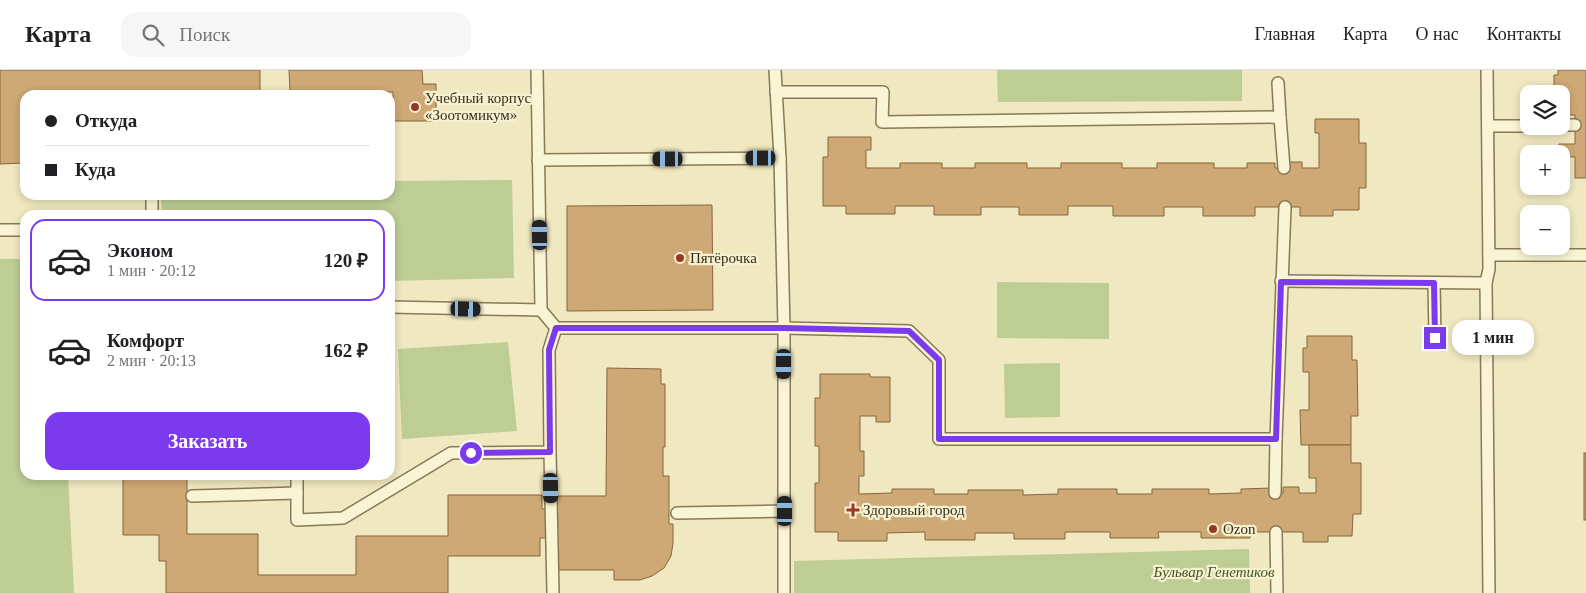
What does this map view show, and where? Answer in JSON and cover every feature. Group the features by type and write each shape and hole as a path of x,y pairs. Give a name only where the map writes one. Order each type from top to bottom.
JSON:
{"lane":[{"path":"537,70 541,310 556,328"},
{"path":"775,70 780,158 784,328 784,593"},
{"path":"1487,70 1489,268 1486,283 1489,593"},
{"path":"1278,83 1284,168"},
{"path":"776,92 883,92 882,122 1280,118"},
{"path":"1570,125 1575,125"},
{"path":"1488,126 1520,126"},
{"path":"538,160 780,158"},
{"path":"1275,493 1285,207"},
{"path":"0,230 20,230"},
{"path":"1489,255 1586,255"},
{"path":"1281,282 1486,283"},
{"path":"1434,283 1435,338"},
{"path":"395,307 541,310"},
{"path":"556,328 784,328 909,331 939,360 939,439 1276,439"},
{"path":"553,593 549,350 556,328"},
{"path":"297,480 297,520 343,518 451,453 550,452"},
{"path":"192,496 297,493"},
{"path":"677,513 785,511"},
{"path":"1276,532 1277,593"}],"green space":[{"path":"997,70 1242,70 1242,101 998,102"},
{"path":"512,180 514,278 395,281 395,210 162,210 161,200 395,200 395,181"},
{"path":"0,259 20,259 20,480 68,480 74,593 0,593"},
{"path":"997,282 1109,283 1109,339 997,338"},
{"path":"508,342 517,431 402,439 398,349"},
{"path":"1060,363 1060,417 1005,418 1004,364"},
{"name":"Бульвар Генетиков","path":"1249,549 1250,593 794,593 794,561"}],"building":[{"path":"0,70 260,70 260,90 20,90 20,163 0,164"},
{"name":"Учебный корпус «Зоотомикум»","path":"289,70 422,70 423,84 436,84 436,121 395,121 395,90 290,90"},
{"path":"1558,70 1586,70 1586,178 1575,178 1575,157 1570,157 1570,145 1559,145 1575,144 1575,115 1570,115 1570,85 1554,85 1554,75 1558,75"},
{"path":"1315,119 1359,119 1359,143 1366,143 1366,188 1359,188 1359,210 1333,210 1333,216 1300,216 1300,207 1255,207 1255,216 1203,216 1203,207 1164,207 1164,216 1113,216 1113,206 1068,206 1068,215 1019,215 1019,207 981,207 981,215 934,215 934,206 895,206 895,214 846,214 846,206 823,206 823,157 828,157 828,137 871,137 871,150 866,150 866,168 900,168 900,163 942,163 942,168 975,168 975,163 1027,163 1027,168 1061,168 1061,163 1122,163 1122,168 1157,168 1157,163 1214,163 1214,168 1247,168 1247,163 1275,163 1275,168 1284,168 1289,162 1302,162 1302,168 1319,168 1319,133 1315,133"},
{"path":"712,205 713,310 567,311 567,206"},
{"path":"1307,336 1352,336 1352,360 1357,360 1358,416 1351,416 1351,445 1301,445 1300,410 1309,410 1309,372 1303,372 1303,348 1307,348"},
{"path":"607,368 661,369 661,384 665,384 663,476 669,476 669,524 673,524 673,543 671,556 664,568 652,576 640,580 614,580 614,570 554,570 554,538 540,538 540,556 448,556 448,593 166,593 166,561 159,561 159,535 123,535 123,480 187,480 187,534 258,534 258,575 356,575 356,536 448,536 448,495 542,495 542,509 557,509 557,496 606,496"},
{"path":"820,374 870,374 870,377 890,377 890,422 876,422 876,416 860,416 860,451 864,451 864,476 859,476 859,494 892,493 892,489 934,489 934,494 968,494 968,490 1023,490 1023,495 1058,494 1058,489 1117,489 1117,494 1152,494 1152,489 1209,489 1209,494 1241,493 1241,489 1272,488 1272,493 1283,493 1283,487 1299,487 1299,493 1316,493 1316,478 1309,478 1309,445 1351,445 1351,463 1361,463 1361,514 1353,514 1352,536 1328,536 1328,542 1303,542 1303,532 1250,532 1250,538 1201,538 1201,532 1158,532 1159,538 1110,538 1110,532 1065,532 1065,539 1014,539 1014,533 975,533 975,540 925,540 925,532 887,533 887,541 838,541 838,532 815,532 815,483 819,483 819,446 815,446 815,398 820,398"},
{"path":"1584,453 1586,453 1586,520 1584,520"}],"place":[{"name":"Учебный корпус «Зоотомикум»","path":"415,107"},
{"name":"Пятёрочка","path":"680,258"},
{"name":"Здоровый город","path":"853,510"},
{"name":"Ozon","path":"1213,529"}],"route":[{"path":"471,453 550,452 549,350 556,328 784,328 909,331 939,360 939,439 1276,439 1281,282 1434,283 1435,338"}]}
